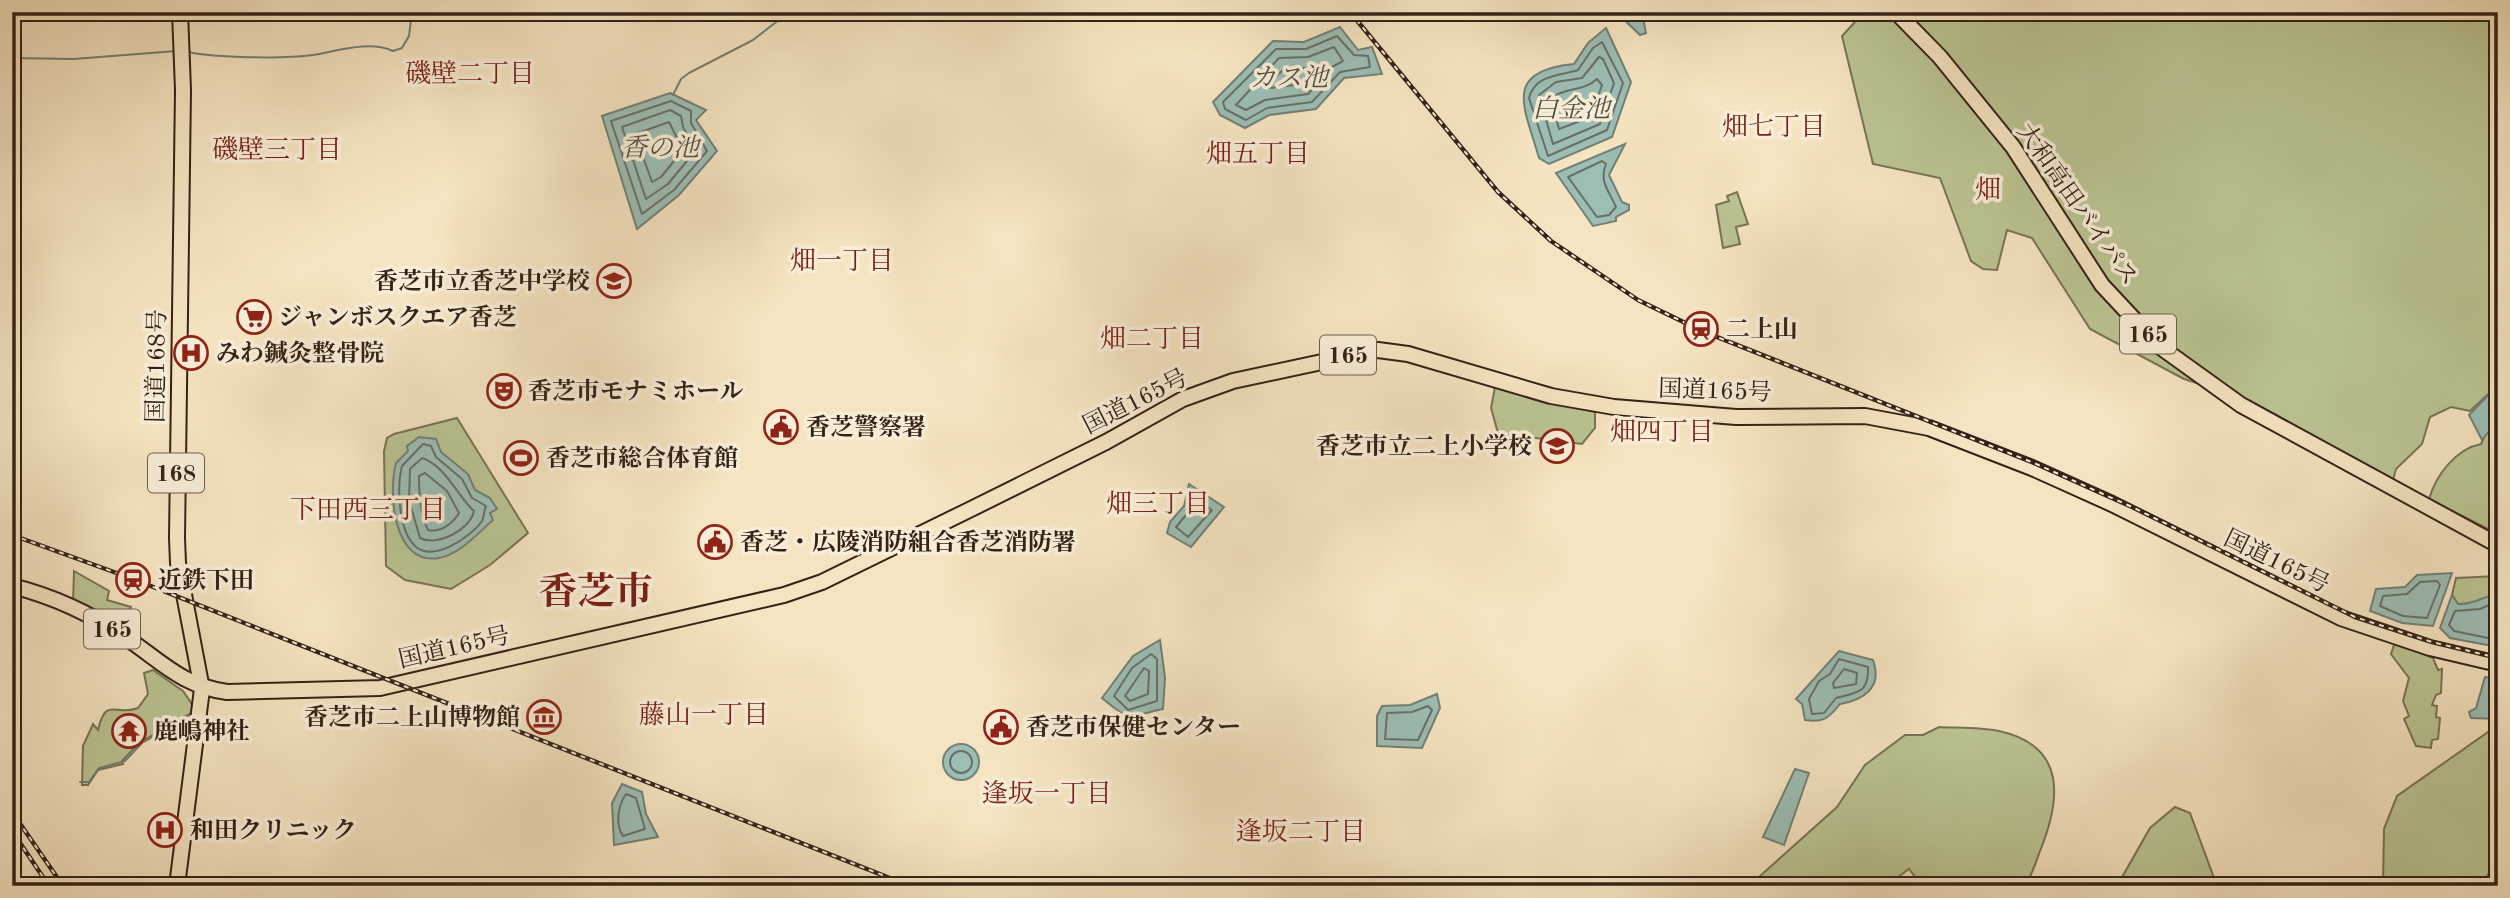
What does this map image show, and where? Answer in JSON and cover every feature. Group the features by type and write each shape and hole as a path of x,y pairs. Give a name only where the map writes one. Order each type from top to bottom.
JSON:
{"highway":[{"name":"国道168号","path":"177,886 202,689 178,563 176,533 182,51 180,12"},
{"name":"大和高田バイパス","path":"1896,12 1940,57 2013,147 2102,285 2159,346 2241,405 2498,545"},
{"name":"国道165号","path":"12,586 71,607 102,623 184,681 202,689 227,692 380,688 784,595 822,582 1193,395 1233,381 1378,350 1418,356 1551,396 1614,407 1736,417 1865,416 1928,428 2032,468 2341,618 2430,648 2498,664"},
{"path":"169,669 186,669 195,651"}],"green space":[{"path":"1864,12 2498,12 2498,385 2470,411 2451,407 2430,417 2422,444 2396,469 2393,480 2232,394 2184,379 2090,329 2032,238 2007,230 1997,270 1983,269 1971,261 1940,178 1873,164 1842,36"},
{"path":"1737,192 1748,224 1736,227 1740,244 1723,248 1716,205 1729,201 1727,196"},
{"path":"1495,387 1595,412 1595,428 1582,444 1498,433 1491,408"},
{"path":"457,418 528,533 490,565 451,589 405,580 386,566 384,451 387,438 394,434"},
{"path":"2498,420 2498,534 2429,499 2448,464 2463,451 2481,444 2489,427"},
{"path":"74,571 109,591 107,600 131,607 123,627 73,603"},
{"path":"2498,576 2498,594 2479,603 2458,604 2452,595 2456,578"},
{"path":"2395,642 2433,658 2438,670 2442,669 2441,693 2436,695 2432,705 2437,706 2436,717 2440,718 2438,739 2432,740 2431,748 2416,746 2404,719 2409,716 2403,701 2409,678 2391,654"},
{"name":"鹿嶋神社","path":"153,670 183,691 194,707 193,712 139,743 122,761 123,764 98,770 88,785 82,785 83,746 93,724 98,730 101,719 108,710 138,708 148,694 144,673"},
{"path":"2498,725 2498,845 2485,880 2480,886 2383,886 2384,829 2397,796"},
{"path":"1939,727 1977,728 2021,738 2037,749 2047,762 2053,777 2052,812 2047,832 2025,886 1922,886 1909,869 1886,886 1749,886 1837,807 1865,765 1905,735 1923,735"},
{"path":"2175,807 2190,813 2217,886 2117,886 2150,828"}],"water":[{"path":"1616,12 1642,12 1646,33 1640,35"},
{"name":"カス池","path":"1340,27 1358,50 1372,47 1382,74 1344,78 1316,109 1269,115 1245,128 1220,115 1213,102 1273,41 1304,42"},
{"name":"白金池","path":"1606,28 1631,82 1612,137 1549,164 1539,158 1528,123 1524,95 1527,84 1536,75 1551,68 1574,64 1588,43"},
{"name":"香の池","path":"670,93 706,110 696,120 717,151 679,195 637,229 602,116"},
{"path":"1625,144 1609,175 1622,202 1629,205 1629,210 1616,217 1616,221 1593,226 1556,173"},
{"path":"2498,385 2498,420 2482,440 2469,415"},
{"path":"419,437 436,439 441,452 468,474 475,490 490,498 497,509 490,513 493,520 468,543 439,558 424,557 412,551 397,525 394,508 396,463 408,451 407,446"},
{"path":"1189,484 1224,507 1191,547 1167,533 1170,522 1184,506"},
{"path":"2452,573 2433,626 2402,623 2370,611 2376,589 2405,587 2417,575"},
{"path":"2498,594 2498,647 2450,638 2440,628 2452,595 2458,604 2464,604"},
{"path":"1160,640 1165,678 1163,709 1136,716 1120,712 1102,698 1133,656"},
{"path":"1839,651 1873,660 1873,685 1863,696 1840,704 1825,718 1817,721 1805,720 1802,704 1796,699"},
{"path":"2485,677 2498,679 2498,719 2471,718 2469,712 2476,708"},
{"path":"1437,694 1440,708 1422,748 1377,746 1377,716 1382,706 1410,705"},
{"path":"961,744 974,749 979,762 974,775 961,780 948,775 943,762 948,749"},
{"path":"1795,769 1809,773 1784,845 1763,837"},
{"path":"622,784 642,792 646,814 658,837 614,845 612,803"}],"waterway":[{"path":"188,52 215,56 269,57 313,55 364,46 393,51 402,48 409,36 412,12"},
{"path":"673,95 681,79 689,73 753,40 789,12"},
{"path":"12,58 74,59 176,51"},
{"path":"80,782 89,782 99,768 125,761 142,743 192,715"}],"railway":[{"path":"1350,12 1498,192 1551,241 1638,300 1702,331 2034,463 2132,507 2355,617 2432,642 2498,658"},
{"path":"12,535 133,579 910,886"},
{"path":"12,812 63,886"},
{"path":"12,831 49,886"}],"place":[{"name":"香芝市立香芝中学校","path":"614,281"},
{"name":"ジャンボスクエア香芝","path":"254,317"},
{"name":"二上山","path":"1701,329"},
{"name":"みわ鍼灸整骨院","path":"191,353"},
{"name":"香芝市モナミホール","path":"504,391"},
{"name":"香芝警察署","path":"781,427"},
{"name":"香芝市立二上小学校","path":"1557,446"},
{"name":"香芝市総合体育館","path":"521,458"},
{"name":"香芝・広陵消防組合香芝消防署","path":"715,542"},
{"name":"近鉄下田","path":"133,580"},
{"name":"香芝市二上山博物館","path":"544,717"},
{"name":"香芝市保健センター","path":"1001,727"},
{"name":"鹿嶋神社","path":"129,731"},
{"name":"和田クリニック","path":"165,830"}],"district":[{"name":"磯壁二丁目","path":"470,73"},
{"name":"畑七丁目","path":"1774,126"},
{"name":"磯壁三丁目","path":"277,149"},
{"name":"畑五丁目","path":"1258,153"},
{"name":"畑","path":"1988,189"},
{"name":"畑一丁目","path":"842,260"},
{"name":"畑二丁目","path":"1152,338"},
{"name":"畑四丁目","path":"1662,431"},
{"name":"畑三丁目","path":"1158,503"},
{"name":"下田西三丁目","path":"368,509"},
{"name":"香芝市","path":"596,591"},
{"name":"藤山一丁目","path":"704,714"},
{"name":"逢坂一丁目","path":"1047,793"},
{"name":"逢坂二丁目","path":"1301,831"}]}
